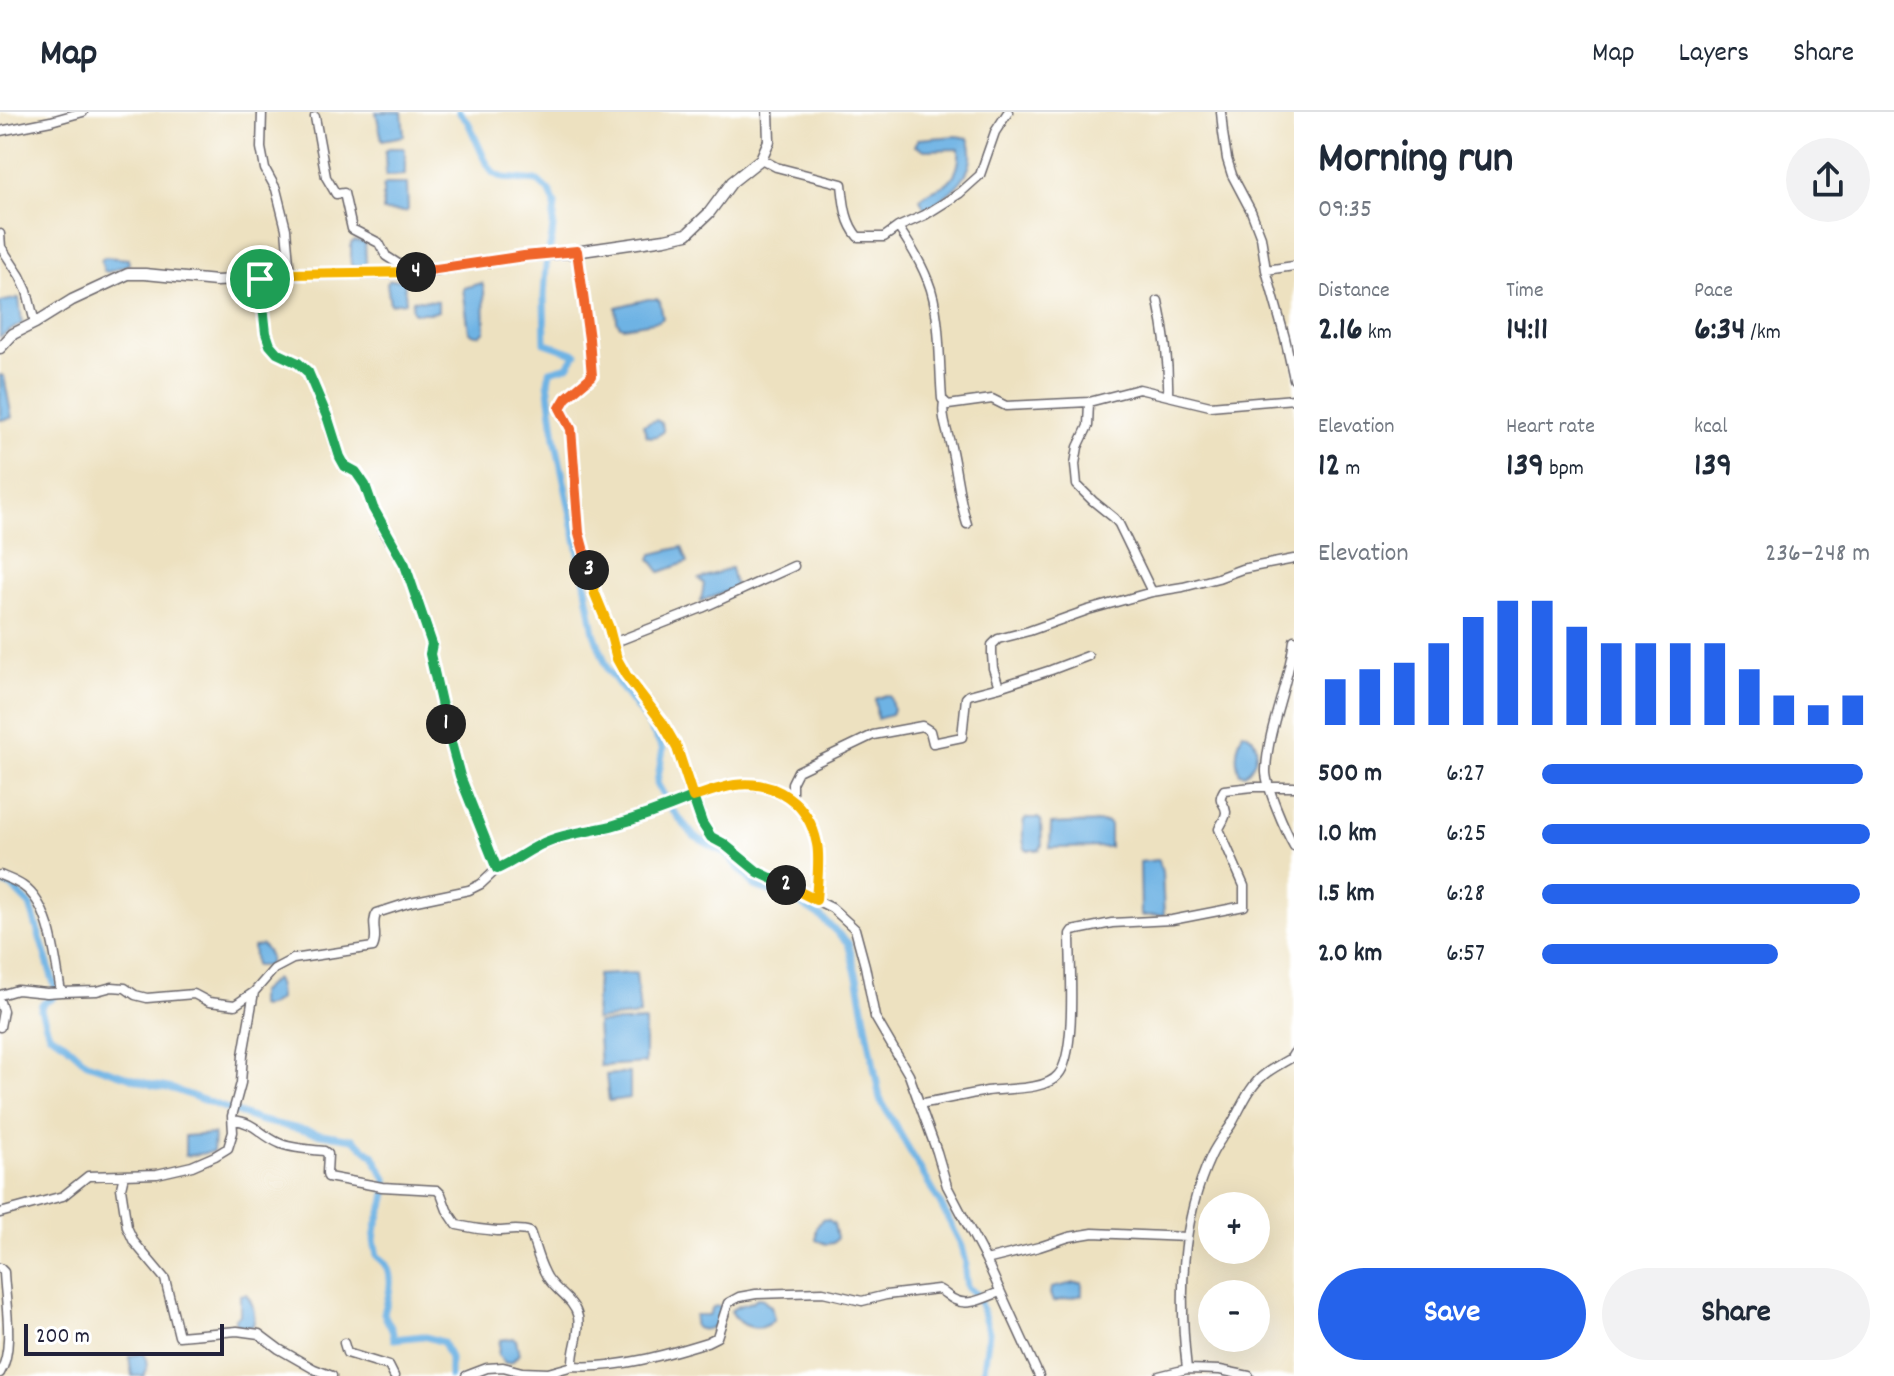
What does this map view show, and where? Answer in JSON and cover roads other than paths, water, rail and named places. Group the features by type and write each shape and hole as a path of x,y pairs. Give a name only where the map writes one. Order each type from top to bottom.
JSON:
{"street":[{"path":"0,131 83,112"},
{"path":"262,112 261,148 286,229 290,274"},
{"path":"0,348 13,334 72,300 128,274 216,281 290,274 411,273 687,234 709,213 732,182 761,159 769,141 768,112"},
{"path":"761,159 776,167 842,184 852,230 858,237 884,237 960,193 980,175 995,132 1008,112"},
{"path":"1221,112 1227,159 1261,237 1266,270 1294,379"},
{"path":"315,117 326,177 336,194 344,193 352,229 379,243 386,256 411,273"},
{"path":"898,227 932,293 943,409 967,524"},
{"path":"0,234 1,247 27,291 35,323"},
{"path":"572,252 589,339 592,376 566,398 560,408 571,429 579,533 617,659 677,748 702,823 711,837 758,872 832,908 855,929 875,1017 909,1075 947,1186 986,1260 1039,1376"},
{"path":"1266,270 1294,266"},
{"path":"260,279 270,345 277,353 298,363 308,372 340,457 365,485 373,508 405,565 432,644 430,654 455,762 497,869"},
{"path":"1158,301 1164,327 1168,396"},
{"path":"944,402 954,405 992,399 1006,406 1089,402 1139,389 1210,406 1294,399"},
{"path":"1089,402 1088,426 1078,447 1075,464 1077,485 1119,524 1152,592"},
{"path":"999,687 992,654 992,645 998,639 1152,592 1294,559"},
{"path":"613,643 702,608 794,566"},
{"path":"1294,640 1265,773 1285,830 1294,846"},
{"path":"792,798 792,783 798,771 873,735 922,726 930,731 933,743 962,737 966,698 969,695 1088,656"},
{"path":"0,995 17,990 47,993 97,991 112,987 125,988 147,998 194,994 209,1002 235,1005 254,992 274,969 293,959 373,947 376,942 374,917 377,913 411,902 469,890 497,869 550,840 608,827 737,785 771,788 792,798 807,817 818,845 816,900"},
{"path":"919,1104 1039,1085 1060,1074 1070,1034 1072,931 1112,923 1172,920 1244,906 1244,886 1219,829 1226,811 1220,800 1221,794 1224,790 1294,787"},
{"path":"0,875 23,886 38,900 51,935 61,992"},
{"path":"0,1213 63,1196 88,1176 157,1174 192,1166 228,1148 254,992"},
{"path":"0,1002 3,1011 0,1027"},
{"path":"1187,1369 1183,1294 1190,1213 1211,1156 1247,1095 1263,1075 1294,1053"},
{"path":"233,1120 256,1127 280,1144 324,1151 328,1154 328,1177 382,1187 437,1190 457,1225 530,1232 546,1276 576,1308 579,1335 572,1355 573,1366"},
{"path":"124,1175 121,1188 127,1227 134,1242 165,1279 179,1336 237,1331 259,1334 279,1349 332,1376"},
{"path":"986,1260 1093,1233 1187,1237"},
{"path":"0,1268 4,1272 7,1324 5,1365 0,1373"},
{"path":"472,1375 487,1368 548,1373 573,1366 593,1367 638,1360 707,1342 717,1337 728,1303 756,1294 823,1292 862,1301 938,1289 963,1303 975,1302 1000,1292"},
{"path":"344,1343 347,1353 389,1366 394,1376"},
{"path":"1159,1376 1187,1369 1220,1370 1249,1376"}],"water":[{"path":"376,112 402,112 404,136 382,140"},
{"path":"968,138 971,161 967,172 953,189 925,210 920,199 952,178 958,164 959,149 925,150 915,146 918,139"},
{"path":"389,148 405,149 405,175 386,176 385,152"},
{"path":"407,184 408,210 383,211 383,186"},
{"path":"365,242 364,266 351,266 351,243"},
{"path":"104,257 128,259 129,264 104,271 101,261"},
{"path":"390,280 404,280 406,302 390,304 387,283"},
{"path":"482,283 485,330 476,335 469,332 463,288"},
{"path":"19,298 22,323 0,337 0,302"},
{"path":"648,299 660,302 663,318 620,326 616,307"},
{"path":"413,300 438,301 438,311 414,313"},
{"path":"0,375 4,376 12,418 0,420"},
{"path":"656,420 663,427 663,432 647,436 643,425"},
{"path":"682,547 688,562 660,572 650,559 652,554"},
{"path":"731,568 736,588 701,601 704,584 699,579"},
{"path":"886,695 890,697 893,709 891,715 877,719 875,699"},
{"path":"1243,732 1256,745 1253,764 1245,774 1240,773 1237,758"},
{"path":"1027,818 1041,821 1042,845 1039,850 1026,850 1023,828"},
{"path":"1107,822 1110,825 1110,847 1050,848 1051,824"},
{"path":"1159,860 1164,915 1141,916 1140,862"},
{"path":"262,945 269,955 268,966 255,966 253,947"},
{"path":"636,973 640,1015 595,1020 597,975"},
{"path":"275,979 279,999 267,1006 259,1006 259,993"},
{"path":"645,1021 645,1063 600,1066 597,1023"},
{"path":"630,1073 630,1098 609,1101 606,1075"},
{"path":"214,1134 213,1152 185,1156 185,1136"},
{"path":"822,1219 834,1224 837,1238 833,1243 816,1240 816,1228"},
{"path":"1082,1283 1082,1295 1053,1302 1051,1288"},
{"path":"246,1294 254,1317 253,1326 246,1327 237,1324 235,1318 240,1315 240,1295"},
{"path":"757,1298 764,1299 771,1306 774,1319 757,1328 740,1322 731,1311"},
{"path":"713,1307 722,1307 717,1324 706,1329 694,1326 695,1315 709,1315"},
{"path":"514,1338 519,1354 512,1362 505,1363 498,1355 500,1340"},
{"path":"144,1353 147,1364 144,1376 132,1376 129,1356"}],"waterway":[{"path":"459,112 468,122 493,173 503,178 538,181 550,192 555,204 546,266 545,343 576,354 568,366 550,371 548,382 555,438 594,633 608,670 663,749 657,783 672,810 694,836 726,854 755,886 796,901 821,917 848,943 880,1099 962,1246 967,1287 978,1296 989,1332 983,1376"},
{"path":"0,881 13,888 30,905 55,987"},
{"path":"53,998 42,1004 41,1010 49,1034 65,1043 87,1063 173,1089 258,1120 353,1139 373,1155 387,1187 374,1240 377,1256 390,1274 390,1290 384,1313 394,1339 423,1336 443,1342 450,1358 450,1376"}]}
